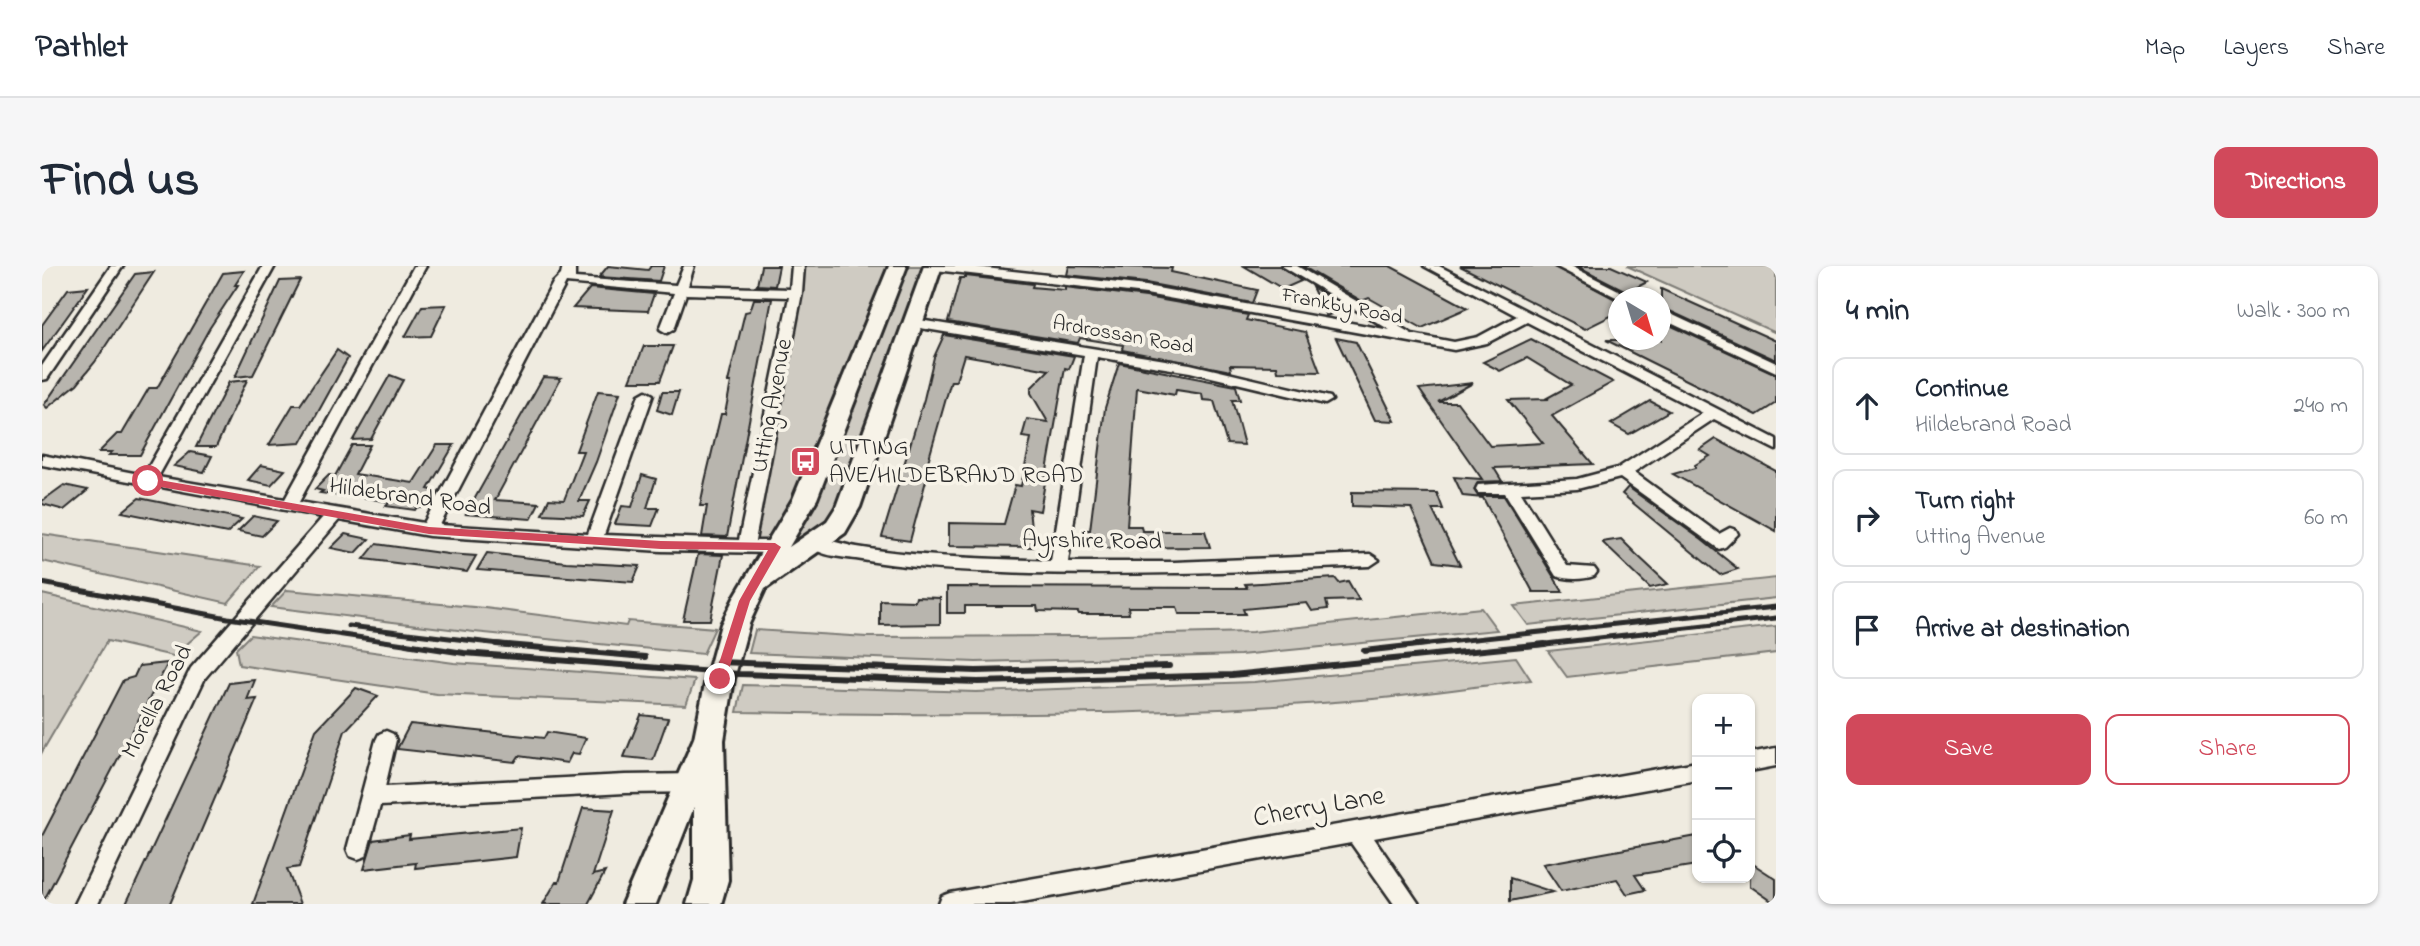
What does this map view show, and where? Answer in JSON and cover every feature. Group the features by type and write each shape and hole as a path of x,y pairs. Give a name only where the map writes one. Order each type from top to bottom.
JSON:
{"street":[{"path":"42,376 117,266"},
{"path":"148,481 270,266"},
{"path":"289,506 420,266"},
{"name":"Utting Avenue","path":"746,545 796,293 798,266"},
{"path":"796,548 805,499 898,266"},
{"path":"639,904 698,783 735,624 753,586 796,548 836,527 848,508 934,266"},
{"name":"Frankby Road","path":"934,266 1146,290 1454,346 1482,340 1528,316"},
{"path":"1048,280 1051,266"},
{"path":"1288,266 1419,341"},
{"path":"1430,266 1776,445"},
{"path":"1561,266 1608,288"},
{"path":"667,329 689,267"},
{"path":"568,271 570,281 680,290 796,293"},
{"path":"429,530 559,283 568,271"},
{"path":"1671,318 1776,369"},
{"name":"Ardrossan Road","path":"914,323 1190,368 1325,400"},
{"path":"1059,568 1091,352"},
{"path":"594,540 646,396"},
{"path":"1484,489 1577,484 1623,472 1713,413"},
{"name":"Hildebrand Road","path":"42,460 429,530 661,545 796,548"},
{"path":"1623,472 1718,543 1730,534"},
{"path":"1510,488 1562,572 1588,572"},
{"name":"Morella Road","path":"86,904 198,673 335,514"},
{"name":"Ayrshire Road","path":"796,548 828,548 903,561 1059,568 1174,568 1370,560"},
{"path":"358,849 386,740"},
{"path":"1755,761 1776,757"},
{"name":"Cherry Lane","path":"950,904 1692,772"},
{"path":"372,797 698,783"},
{"path":"698,783 711,880 704,904"},
{"path":"1356,832 1408,904"}],"shaded area":[{"path":"798,266 933,266 848,507 796,555 775,547 746,545"},
{"path":"1627,266 1776,266 1776,333"},
{"path":"42,534 260,566 228,603 42,561"},
{"path":"1776,578 1776,598 1528,625 1514,606"},
{"path":"287,590 485,608 626,626 628,621 715,628 703,654 474,632 271,607"},
{"path":"42,594 202,631 173,656 107,641 42,752"},
{"path":"1481,608 1497,630 1240,655 976,662 749,653 755,630 867,637 1252,632"},
{"path":"1776,626 1776,653 1567,677 1548,651"},
{"path":"250,635 454,663 695,680 686,705 437,694 239,665 236,649"},
{"path":"1516,657 1531,680 1393,697 1294,705 1055,714 737,712 743,685 976,692 1254,682"}],"building":[{"path":"608,266 648,270 651,266 664,266 659,281 599,277"},
{"path":"761,266 779,266 775,286 757,285"},
{"path":"1069,266 1172,268 1171,272 1257,290 1252,303 1146,283 1067,275"},
{"path":"1244,266 1280,266 1301,281 1283,289"},
{"path":"1302,266 1390,266 1468,308 1422,328 1369,298 1362,301"},
{"path":"1460,266 1553,266 1608,295 1608,318 1585,329"},
{"path":"1577,266 1611,266 1647,282 1638,287 1618,287"},
{"path":"244,271 140,455 109,455 112,452 99,452 117,434 122,434 149,388 157,388 223,273"},
{"path":"154,272 95,362 77,384 47,408 44,405 135,274"},
{"path":"966,276 1033,284 1032,287 1065,290 1065,287 1146,297 1248,315 1246,320 1305,332 1320,372 1278,371 1277,366 1230,365 1231,371 1122,350 1123,345 1080,338 1078,343 948,322 960,278"},
{"path":"300,280 253,375 235,377 280,281"},
{"path":"88,287 42,351 42,325 68,289"},
{"path":"1312,287 1348,308 1326,316"},
{"path":"590,288 654,294 648,311 573,308"},
{"path":"1671,294 1776,341 1776,360 1671,312"},
{"path":"754,299 772,299 727,537 702,536 707,506 700,506 705,481 721,414 725,414 731,382 728,382 745,312 750,311"},
{"path":"446,305 431,336 405,337 422,306"},
{"path":"1671,326 1776,374 1776,403 1757,415 1626,350 1671,350"},
{"path":"944,335 1074,356 1069,369 1065,368 1040,511 1029,509 1033,547 949,546 949,523 1004,524 1015,485 1021,486 1031,438 1022,437 1027,419 1048,422 1031,393 1031,388 1049,370 964,355 956,381 951,381 925,472 928,473 910,541 882,537 934,357"},
{"path":"1336,338 1356,342 1395,421 1375,420"},
{"path":"1531,339 1613,382 1552,416 1593,464 1494,468 1502,481 1478,482 1474,490 1478,496 1504,496 1563,592 1533,592 1483,498 1463,496 1454,477 1482,479 1419,389 1473,383 1438,402 1457,402 1490,446 1543,443 1508,400 1549,399 1547,398 1571,385 1527,358 1500,371 1483,362"},
{"path":"644,346 673,346 660,381 630,381"},
{"path":"337,350 348,358 301,443 269,445 293,405 300,405"},
{"path":"1119,363 1236,386 1240,400 1232,400 1244,445 1227,444 1214,401 1203,400 1202,394 1176,390 1175,395 1137,388 1127,526 1141,526 1142,531 1205,531 1210,547 1088,548 1084,530 1090,530 1105,408"},
{"path":"390,375 403,380 371,439 353,440"},
{"path":"543,377 561,378 495,500 539,503 531,519 466,514"},
{"path":"247,380 216,447 196,447 229,382"},
{"path":"598,391 620,393 579,501 590,501 583,516 542,514 549,499 564,500 583,451 576,451"},
{"path":"662,392 679,392 672,415 657,410"},
{"path":"1650,401 1669,411 1629,434 1611,424"},
{"path":"1716,439 1776,471 1776,531 1673,474 1695,468 1695,465 1710,456 1700,450"},
{"path":"352,445 370,445 355,474 413,483 437,445 454,445 428,489 437,491 422,508 417,507 415,510 386,506 390,502 320,493 323,491 315,489 329,475 335,476"},
{"path":"190,452 212,456 204,472 174,466"},
{"path":"261,465 285,470 271,485 248,480"},
{"path":"642,475 656,479 647,508 659,508 652,526 615,524 622,506 632,507"},
{"path":"64,485 88,490 64,510 42,504 42,501"},
{"path":"1628,487 1738,569 1720,575 1622,494"},
{"path":"1352,492 1437,493 1443,509 1432,509 1460,565 1435,562 1411,508 1352,506"},
{"path":"139,498 242,519 227,533 122,512"},
{"path":"253,516 277,521 262,536 238,531"},
{"path":"345,534 369,539 356,553 331,548"},
{"path":"1621,539 1668,584 1650,588 1602,542"},
{"path":"376,544 476,556 467,572 364,559"},
{"path":"487,553 566,562 640,566 633,582 477,570"},
{"path":"698,554 723,555 710,620 683,620"},
{"path":"1335,578 1339,583 1348,581 1359,600 1326,601 1328,609 1312,611 1307,603 1243,609 1245,614 1179,614 1177,607 1128,607 1129,614 1079,614 1038,611 1037,606 965,606 965,613 947,613 947,587 1247,588 1245,584"},
{"path":"916,597 940,598 940,624 880,625 880,600 915,601"},
{"path":"168,663 42,904 42,836 123,680 134,677 139,666"},
{"path":"255,680 247,700 257,699 170,904 126,904 229,683"},
{"path":"356,688 378,696 345,731 299,867 287,869 300,904 253,904 316,730"},
{"path":"641,715 668,718 653,760 624,757"},
{"path":"410,724 544,738 547,732 586,738 579,754 572,753 567,763 519,756 515,762 397,749"},
{"path":"583,808 614,810 593,875 605,872 588,904 543,904 556,882 559,882"},
{"path":"521,828 516,857 415,868 416,863 364,869 373,840"},
{"path":"1692,837 1692,866 1635,875 1645,890 1627,894 1617,879 1561,891 1543,864"},
{"path":"1755,865 1776,879 1776,904 1750,886 1750,883 1755,883"},
{"path":"1510,878 1553,892 1510,901"}],"railway":[{"path":"42,583 228,618 418,646"},
{"path":"1409,646 1776,607"},
{"path":"1528,646 1776,618"},
{"path":"349,626 508,645"},
{"path":"406,644 464,653 739,674 978,682 1232,675 1545,644"},
{"path":"496,644 508,645"},
{"path":"1364,651 1426,644"},
{"path":"508,645 645,657"},
{"path":"508,645 516,646"},
{"path":"718,662 976,671 1169,666"}],"place":[{"name":"UTTING AVE/HILDEBRAND ROAD","path":"806,462"}],"route":[{"path":"148,481 429,530 661,545 775,547 744,601 720,679"}]}
